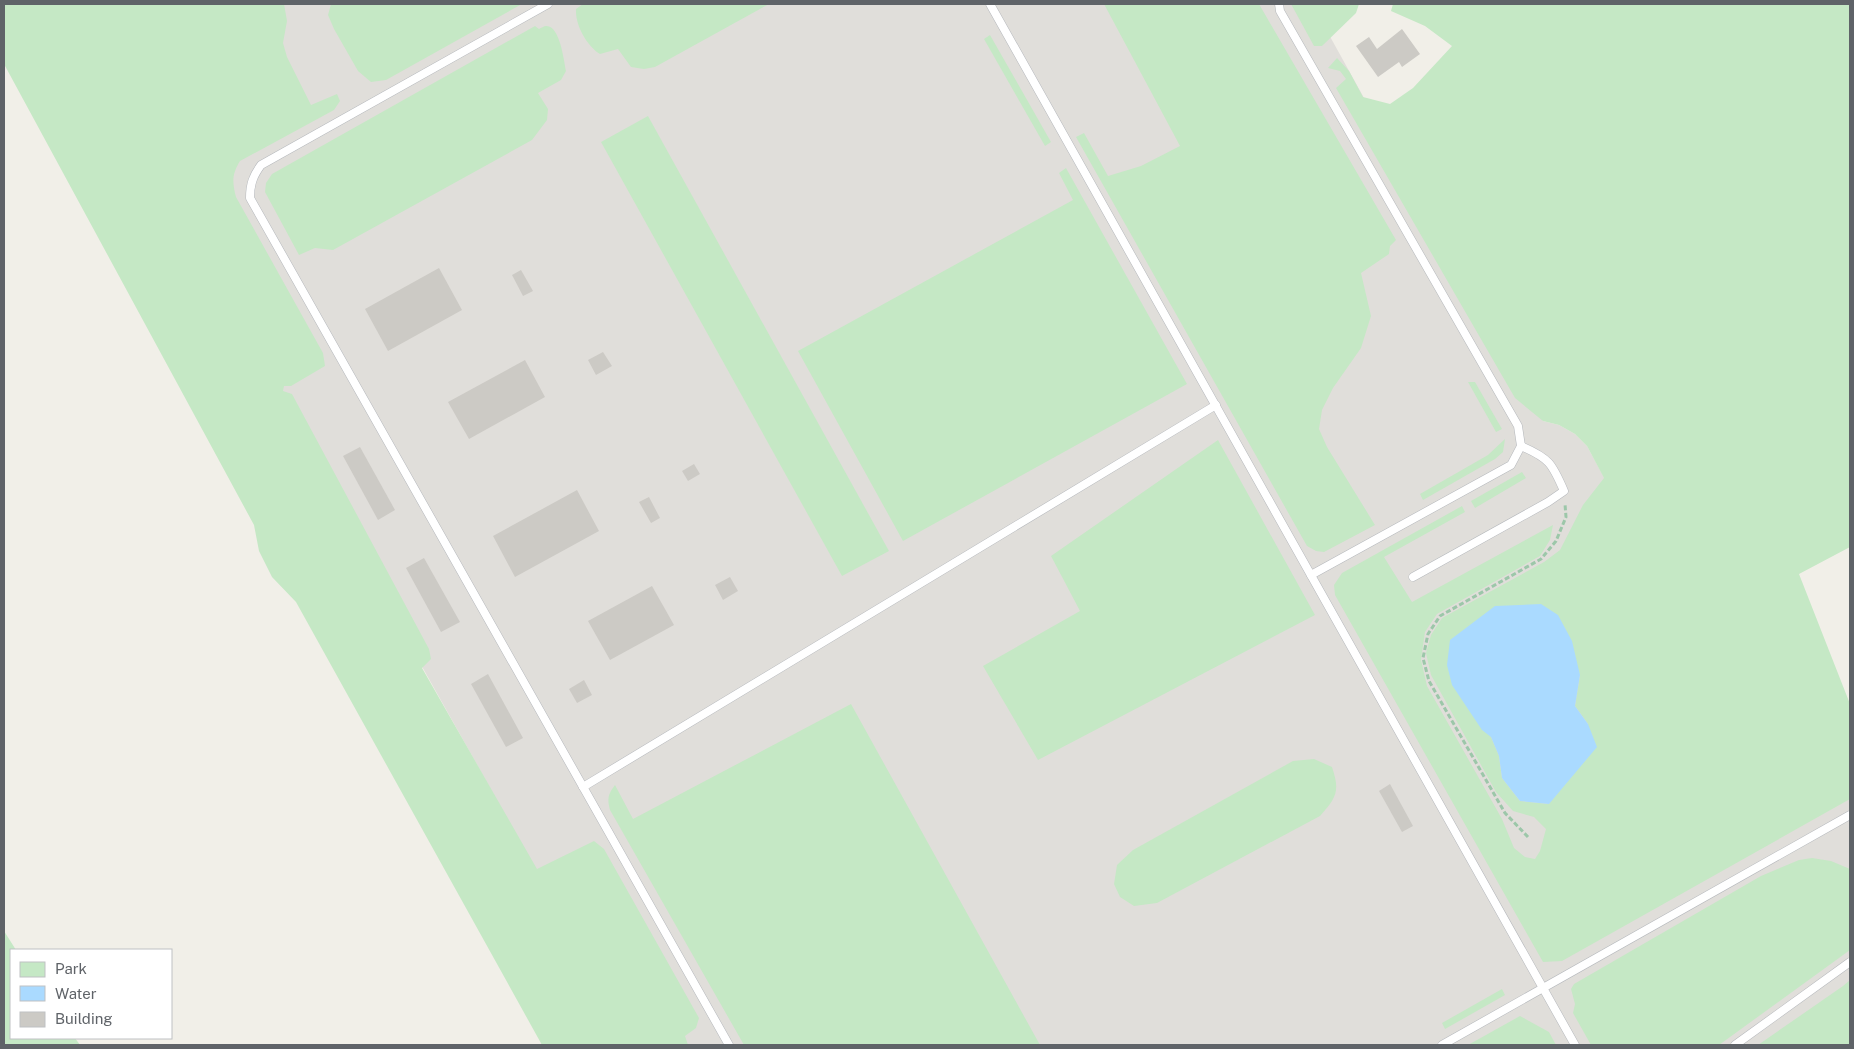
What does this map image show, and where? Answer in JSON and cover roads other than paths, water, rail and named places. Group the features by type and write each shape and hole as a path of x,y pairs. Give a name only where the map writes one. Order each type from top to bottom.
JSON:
{"lane":[{"path":"548,4 261,165 254,174 250,186 250,198 729,1045"},
{"path":"990,4 1575,1045"},
{"path":"1279,4 1280,11 1518,426 1520,446 1511,465 1311,575"},
{"path":"583,787 1216,405"},
{"path":"1413,577 1548,502 1564,491 1554,468 1539,454 1520,446"},
{"path":"1442,1045 1850,815"},
{"path":"1734,1045 1850,962"}],"water":[{"path":"1541,604 1558,615 1572,641 1580,675 1575,706 1588,724 1597,747 1549,804 1520,801 1502,778 1499,756 1491,737 1482,730 1452,685 1447,665 1450,640 1495,606"}]}
